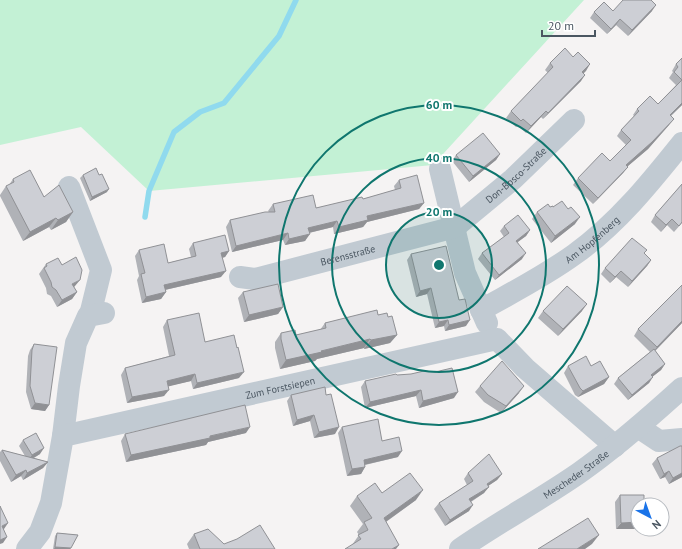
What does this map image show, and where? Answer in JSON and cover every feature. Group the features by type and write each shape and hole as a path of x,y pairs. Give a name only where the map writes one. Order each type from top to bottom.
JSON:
{"street":[{"name":"Don-Bosco-Straße","path":"455,227 513,179 574,120"},
{"name":"Am Hopfenberg","path":"481,310 555,269 594,239 629,206 682,143"},
{"path":"440,169 465,273 488,326 497,339 525,368 614,446"},
{"path":"27,549 40,532 51,503 76,343 88,316 97,314 102,270 69,187"},
{"name":"Berensstraße","path":"240,277 255,280 455,227"},
{"name":"Zum Forstsiepen","path":"62,436 497,339"},
{"name":"Mescheder Straße","path":"460,549 579,473 638,427 682,388"},
{"path":"638,427 658,440 682,439"}],"green space":[{"path":"0,0 584,0 433,165 149,191 81,127 0,145"}],"building":[{"path":"623,0 651,0 656,5 632,30 620,19 611,29 594,12 604,2 613,11"},
{"path":"565,48 573,57 578,52 590,64 582,72 585,75 548,113 546,111 531,126 523,119 521,121 511,111 553,67 550,63"},
{"path":"682,58 682,80 674,72 678,67 676,64"},
{"path":"682,80 682,103 670,115 674,119 652,142 626,165 628,167 598,198 578,178 602,153 610,161 631,140 621,130 639,111 637,109 650,96 658,104"},
{"path":"483,133 500,154 473,176 456,155"},
{"path":"96,168 99,175 102,174 109,189 92,197 83,175"},
{"path":"30,170 44,197 59,185 73,212 58,220 56,218 30,232 6,186 14,182 13,179"},
{"path":"417,175 424,203 367,216 368,220 339,227 337,221 308,228 310,234 289,239 288,233 236,246 230,220 265,212 275,212 273,204 313,195 316,208 362,197 363,199 401,188 399,180"},
{"path":"682,184 682,222 679,226 672,219 666,225 655,215"},
{"path":"562,201 568,209 571,207 580,217 555,236 537,212 548,204 550,207 553,207"},
{"path":"518,215 530,230 516,241 526,253 499,275 482,253 509,233 504,226"},
{"path":"225,235 229,251 221,253 226,271 164,285 166,292 146,297 141,274 145,273 139,250 164,244 168,263 196,256 193,243"},
{"path":"632,238 647,250 644,253 651,260 632,281 621,271 615,277 605,268"},
{"path":"446,246 459,300 465,299 470,320 449,325 448,320 439,322 431,288 420,291 411,254"},
{"path":"76,257 82,270 80,280 72,284 77,292 62,300 56,290 52,287 44,268 47,266 46,264 58,258 62,265"},
{"path":"278,284 283,307 249,315 243,292"},
{"path":"682,285 682,321 657,347 638,329"},
{"path":"567,286 587,304 563,329 543,311"},
{"path":"377,310 378,315 387,313 388,317 392,316 397,335 370,339 286,360 281,333 295,330 296,335 326,328 325,323"},
{"path":"199,313 205,342 234,335 244,372 197,383 195,374 167,381 169,390 132,397 125,368 175,355 167,320"},
{"path":"34,344 57,347 49,405 35,403 30,386 32,350"},
{"path":"654,349 665,364 651,375 653,377 632,395 618,378"},
{"path":"586,356 591,366 600,361 609,377 583,391 568,366"},
{"path":"502,361 524,386 506,406 488,395 480,386"},
{"path":"452,368 458,392 423,401 421,390 370,402 365,381 396,374 411,374 424,371 435,372"},
{"path":"325,387 326,395 331,394 339,427 319,432 314,415 297,420 291,395"},
{"path":"245,405 250,427 210,436 210,438 131,455 125,434"},
{"path":"378,419 382,441 399,437 402,451 364,460 365,467 352,469 342,427"},
{"path":"36,433 44,448 32,455 23,440"},
{"path":"682,446 682,473 673,478 669,471 664,474 657,458"},
{"path":"2,450 48,462 27,473 26,470 16,475"},
{"path":"489,454 502,474 487,484 489,487 469,499 473,505 450,520 439,503 473,481 468,473"},
{"path":"410,473 423,490 384,518 399,545 392,549 345,549 361,539 358,535 368,530 364,522 372,518 357,496 375,483 382,493"},
{"path":"620,495 644,495 644,497 630,497 630,522 621,523"},
{"path":"0,506 8,523 2,526 7,537 0,540"},
{"path":"588,518 599,535 577,549 538,549"},
{"path":"260,525 275,549 200,549 194,534 208,529 224,544 237,539"},
{"path":"57,533 78,535 71,548 55,547"}],"waterway":[{"path":"145,217 149,191 174,132 200,112 224,103 279,36 296,0"}]}
